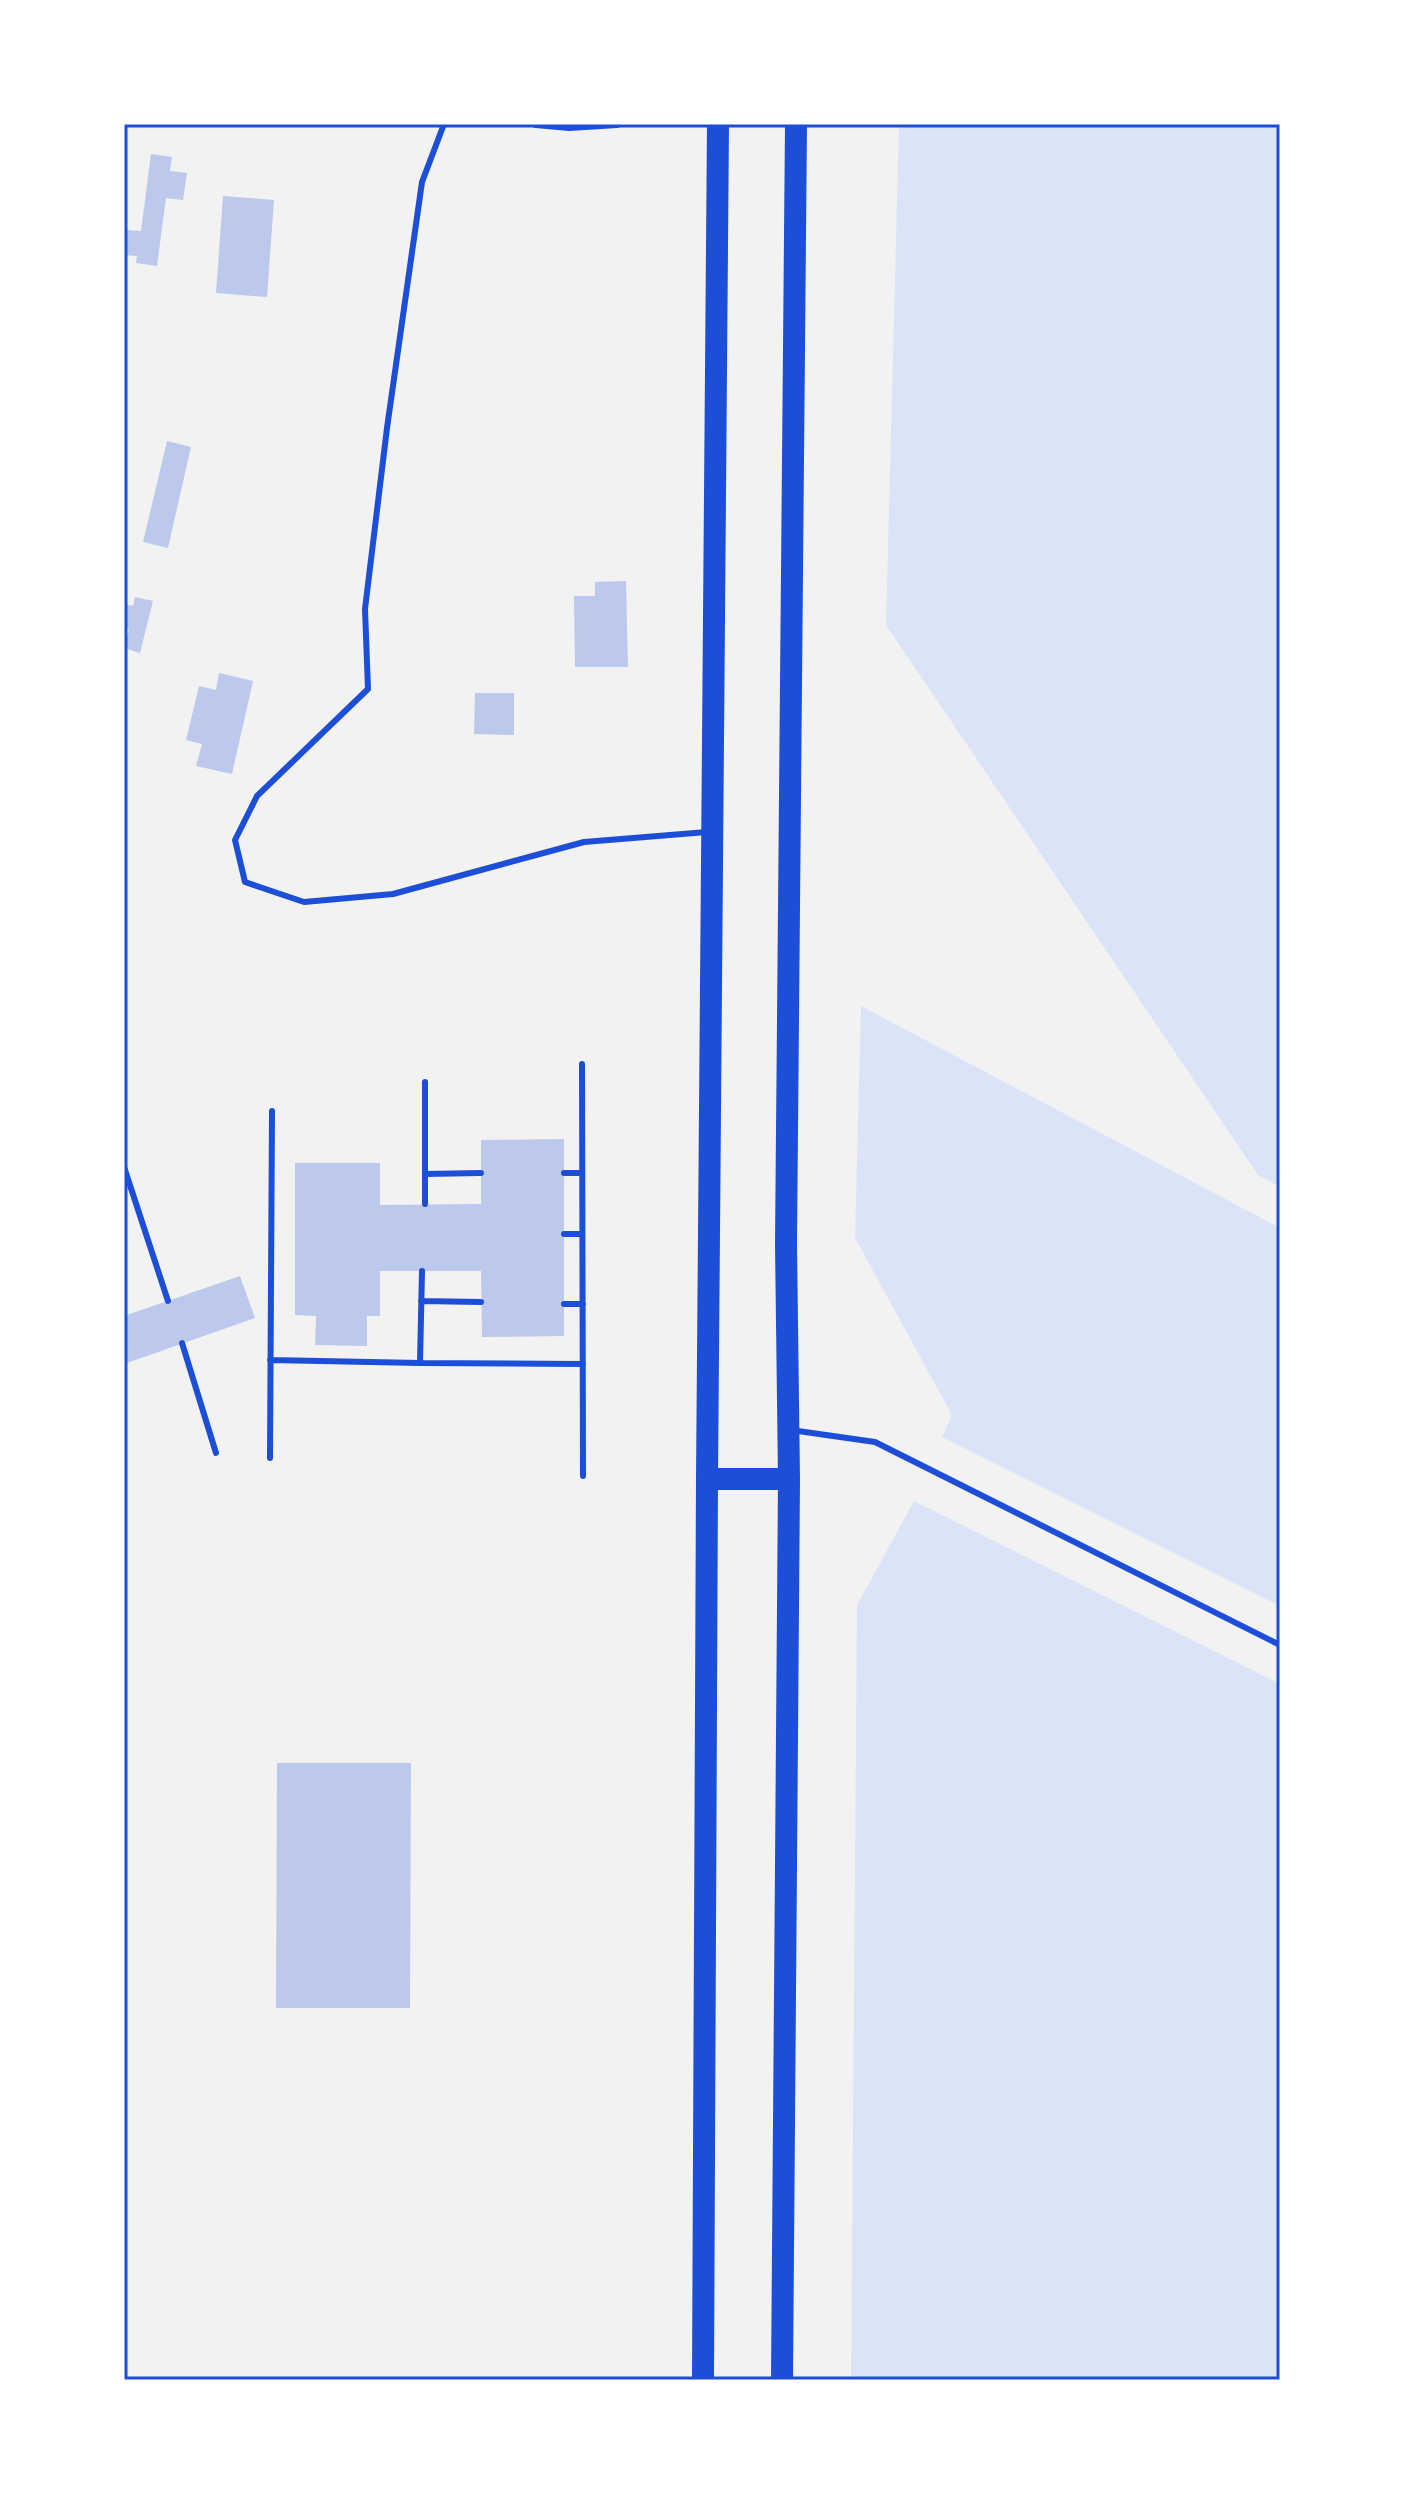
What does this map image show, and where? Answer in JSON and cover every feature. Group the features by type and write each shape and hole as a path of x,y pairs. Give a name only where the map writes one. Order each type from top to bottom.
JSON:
{"highway":[{"path":"703,2380 718,124"},
{"path":"782,2380 789,1479 786,1244 796,124"},
{"path":"707,1479 789,1479"}],"street":[{"path":"536,124 569,127 617,124"}],"lane":[{"path":"444,124 422,182 387,428 365,609 368,689 257,796 235,840 245,882 304,902 393,894 584,842 711,831"},
{"path":"582,1064 583,1476"},
{"path":"425,1082 425,1204"},
{"path":"270,1458 272,1111"},
{"path":"124,1167 168,1301"},
{"path":"425,1174 481,1173"},
{"path":"564,1173 582,1173"},
{"path":"564,1234 582,1234"},
{"path":"420,1363 422,1271"},
{"path":"421,1301 481,1302"},
{"path":"564,1304 583,1304"},
{"path":"182,1343 216,1453"},
{"path":"270,1360 583,1364"},
{"path":"788,1429 875,1442 1280,1645"}],"shaded area":[{"path":"899,124 1280,124 1280,1187 1258,1175 886,625"},
{"path":"861,1006 1280,1228 1280,1606 942,1437 952,1415 855,1238"},
{"path":"914,1501 1280,1684 1280,2380 851,2380 857,1605"}],"building":[{"path":"151,154 172,157 170,171 187,173 183,200 166,198 157,266 136,263 137,256 124,255 127,230 141,231"},
{"path":"223,196 274,200 267,297 216,293"},
{"path":"167,441 191,447 168,548 143,542"},
{"path":"626,581 628,667 575,667 574,596 595,596 595,582"},
{"path":"135,597 153,601 140,653 124,648 129,629 124,628 124,604 133,606"},
{"path":"219,673 253,681 232,774 196,766 202,744 186,740 199,686 216,690"},
{"path":"475,693 514,693 514,735 474,734"},
{"path":"564,1139 564,1336 482,1337 481,1271 380,1271 380,1316 367,1316 367,1346 315,1345 316,1316 295,1315 295,1163 380,1163 380,1205 481,1204 481,1140"},
{"path":"240,1276 255,1318 124,1364 124,1316"},
{"path":"277,1763 411,1763 410,2008 276,2008"}]}
